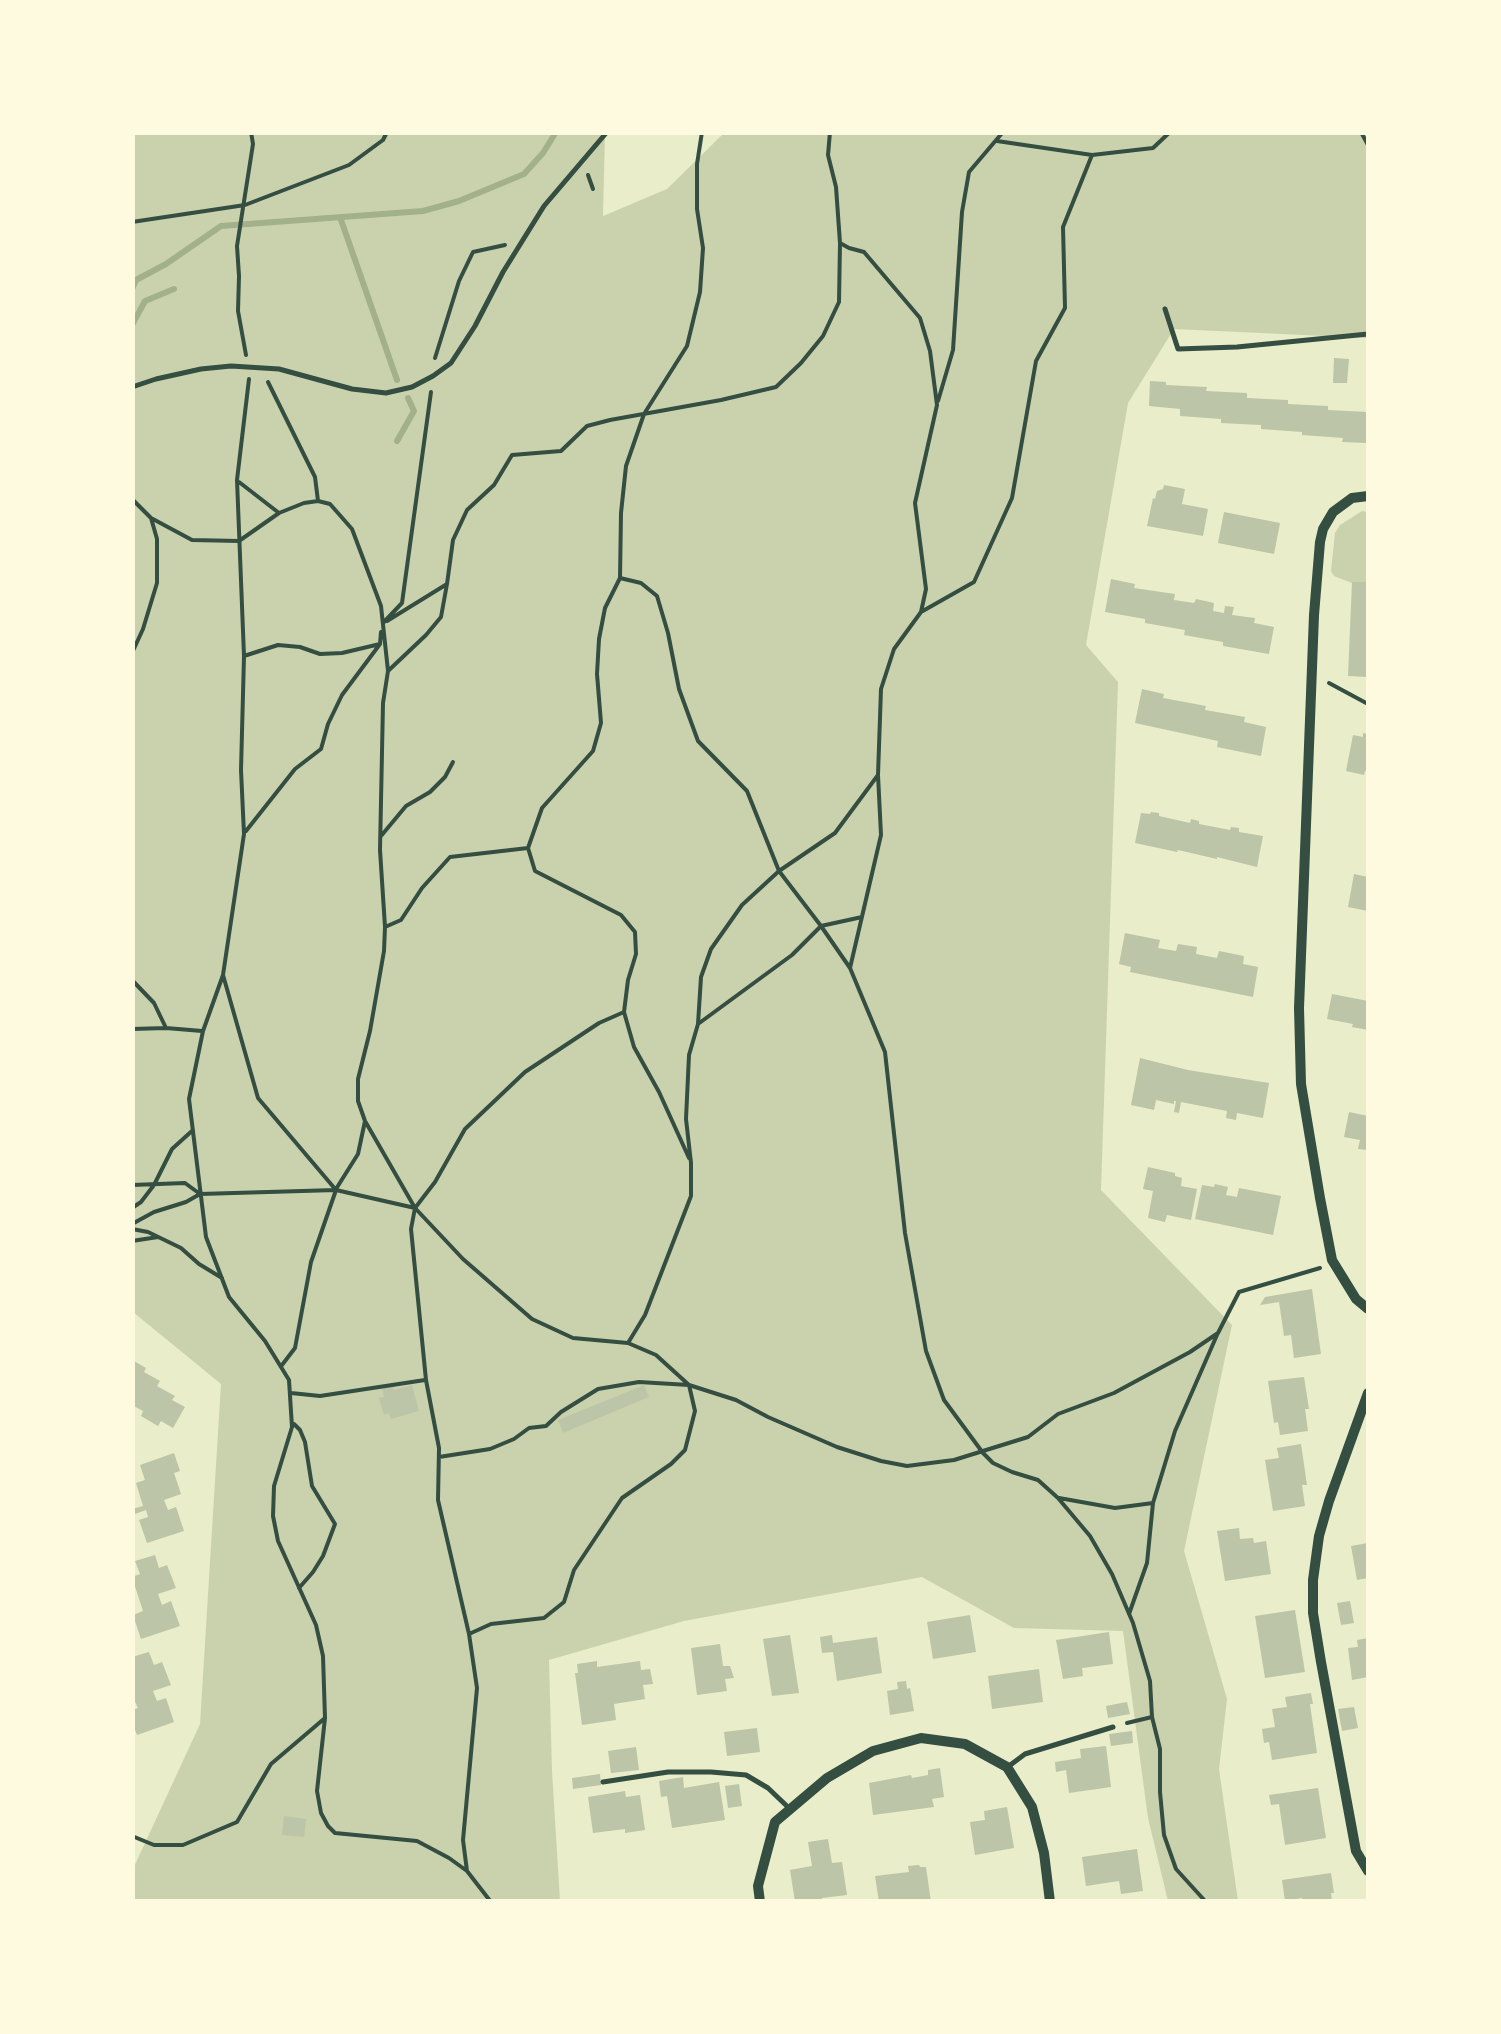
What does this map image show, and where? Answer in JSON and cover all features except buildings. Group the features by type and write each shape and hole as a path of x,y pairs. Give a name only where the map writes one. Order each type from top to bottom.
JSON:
{"street":[{"path":"1368,496 1342,504 1323,529 1314,616 1298,1008 1302,1084 1332,1260 1356,1298 1368,1309"},
{"path":"1368,1394 1319,1536 1313,1614 1356,1852 1368,1872"},
{"path":"760,1902 758,1886 775,1822 827,1778 872,1752 922,1738 965,1744 1007,1768 1032,1807 1044,1853 1050,1902"}],"lane":[{"path":"132,387 201,369 249,366 386,393 433,376 451,363 544,206 608,132"},
{"path":"1165,309 1178,349 1368,334"},
{"path":"1007,1768 1025,1754 1113,1727"},
{"path":"603,1782 668,1772 746,1775 768,1788 790,1809"}],"path":[{"path":"251,132 253,144 237,246 238,311 249,366 237,480 244,656 240,770 244,834 223,975 203,1031 190,1098 200,1194 206,1237 229,1297 282,1365 289,1380 292,1422 274,1486 273,1516 278,1541 316,1625 323,1656 325,1718 318,1791 321,1813 336,1833 418,1841 467,1871 491,1902"},
{"path":"132,222 245,205 349,165 384,140 387,132"},
{"path":"691,1162 634,1047 624,1012 636,954 636,932 621,915 536,872 528,848 542,808 593,751 601,724 599,638 605,608 620,578 626,466 644,414 688,346 700,292 703,248 697,210 702,132"},
{"path":"388,671 441,617 453,540 467,510 494,485 512,455 562,451 586,426 776,387 802,363 824,336 838,302 840,243 836,187 828,155 830,132"},
{"path":"850,968 882,835 878,775 881,688 894,649 920,612 926,589 914,502 953,350 962,212 969,172 1003,132"},
{"path":"995,141 1092,154 1153,148 1170,132"},
{"path":"1361,132 1368,145"},
{"path":"920,612 974,582 1012,498 1036,360 1066,308 1063,227 1092,154"},
{"path":"244,834 295,769 321,748 342,694 380,644 382,623 402,602 436,356 458,281 473,252 520,243"},
{"path":"840,243 864,252 920,318 930,351 937,406"},
{"path":"261,367 315,477 318,501"},
{"path":"237,480 279,513"},
{"path":"132,499 151,518 192,540 239,541 279,513 318,501 330,504 352,529 381,606 388,671 383,703 381,836 384,951 358,1079 358,1101 365,1120 414,1208 463,1259 532,1319 573,1338 628,1342 656,1354 689,1385 695,1410 686,1450 622,1498 574,1570 564,1602 544,1618 491,1624 469,1634"},
{"path":"132,653 158,583 157,538 151,518"},
{"path":"620,578 641,583 657,596 678,689 698,740 747,791 779,871 850,968 885,1052 904,1233 926,1351 944,1400 993,1463 1038,1480 1058,1498 1112,1574 1150,1681 1152,1717 1160,1749 1164,1835 1176,1869 1206,1902"},
{"path":"382,623 447,584"},
{"path":"244,656 278,645 320,654 380,644"},
{"path":"1312,675 1368,704"},
{"path":"381,836 406,806 446,777 454,762"},
{"path":"628,1342 645,1315 690,1196 688,1055 698,1024 702,977 712,949 742,906 779,871 835,833 878,775"},
{"path":"385,928 401,920 422,888 450,857 528,848"},
{"path":"698,1024 792,955 821,926 862,916"},
{"path":"223,975 258,1098 336,1190"},
{"path":"132,980 154,1003 166,1028"},
{"path":"467,1871 463,1840 477,1688 469,1634 438,1500 439,1457 426,1380 411,1230 414,1208 435,1182 464,1129 524,1072 599,1022 624,1012"},
{"path":"132,1029 203,1031"},
{"path":"282,1365 295,1348 311,1262 336,1190 358,1154 365,1120"},
{"path":"132,1208 154,1185 172,1149 193,1130"},
{"path":"132,1184 184,1183 200,1194"},
{"path":"132,1227 154,1212 200,1194 336,1190 414,1208"},
{"path":"132,1227 181,1248 222,1278"},
{"path":"132,1241 158,1237"},
{"path":"1128,1614 1148,1563 1153,1503 1175,1431 1240,1292 1317,1270"},
{"path":"439,1457 490,1449 528,1428 546,1426 598,1389 638,1382 689,1385 736,1400 837,1448 881,1461 906,1466 954,1460 1028,1437 1058,1414 1134,1384 1218,1333"},
{"path":"291,1393 320,1396 426,1380"},
{"path":"292,1422 305,1442 312,1486 335,1524 323,1556 299,1588"},
{"path":"1058,1498 1115,1508 1153,1503"},
{"path":"1113,1727 1152,1717"},
{"path":"132,1836 154,1845 183,1845 237,1822 271,1764 325,1718"}],"green space":[{"path":"132,133 605,133 603,216 667,189 724,133 1368,133 1368,338 1174,329 1128,403 1086,645 1118,682 1101,1190 1232,1325 1184,1551 1227,1699 1219,1769 1238,1901 1168,1901 1148,1818 1123,1631 1014,1628 922,1577 684,1621 549,1660 560,1901 133,1901 133,1869 200,1724 221,1384 133,1312"},
{"path":"1362,511 1368,512 1368,584 1352,583 1331,571 1335,533 1340,525"}],"waterway":[{"path":"132,289 136,280 221,226 423,211 459,201 524,174 556,132"},
{"path":"340,217 397,380"},
{"path":"132,325 145,301 174,289"},
{"path":"397,441 414,411 408,398"}]}
